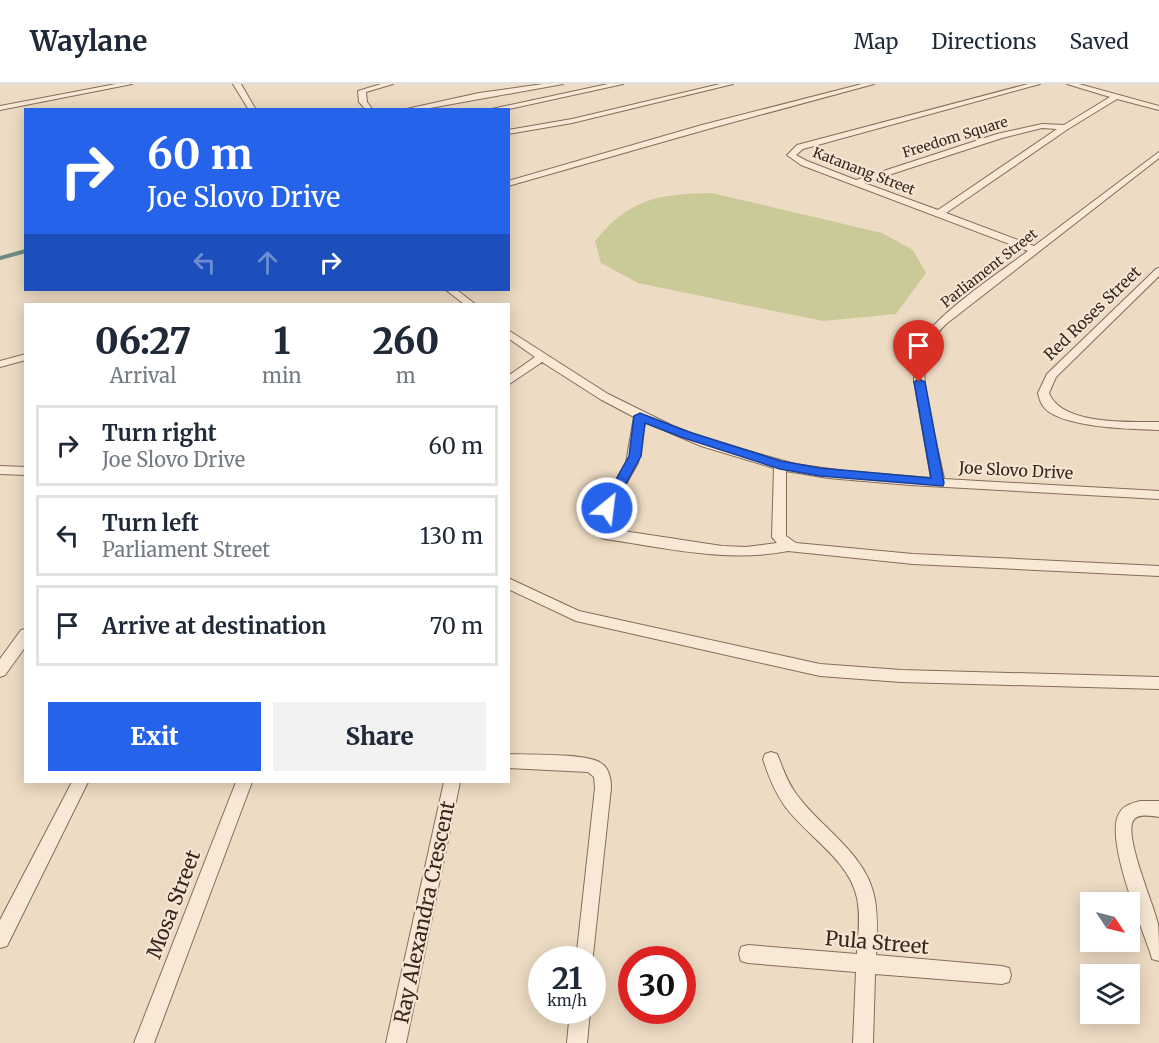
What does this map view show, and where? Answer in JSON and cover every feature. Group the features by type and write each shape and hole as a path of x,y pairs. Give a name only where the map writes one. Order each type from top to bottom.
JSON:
{"street":[{"path":"0,108 83,88 128,84"},
{"path":"237,84 252,108"},
{"path":"368,108 360,96 362,92 389,84"},
{"path":"417,108 559,84"},
{"path":"500,108 619,84"},
{"path":"510,132 572,121 729,84"},
{"path":"510,183 705,127 870,84"},
{"name":"Katanang Street","path":"1035,250 855,183 790,155 800,147 1036,84"},
{"path":"1071,84 1159,108"},
{"path":"939,214 1065,127 1117,96"},
{"name":"Freedom Square","path":"855,183 1000,136 1041,126 1065,127"},
{"name":"Parliament Street","path":"938,483 919,382 923,346 942,322 1159,154"},
{"name":"Red Roses Street","path":"1159,271 1051,376 1043,388 1043,395 1051,407 1077,420 1159,426"},
{"path":"452,291 470,303"},
{"name":"Joe Slovo Drive","path":"510,335 541,358 602,397 640,416 685,435 780,465 820,472 938,483 1159,495"},
{"path":"0,364 24,358"},
{"path":"510,381 541,358"},
{"path":"640,416 635,456 597,525 598,531 605,534 728,551 762,551 788,546 913,559 1159,571"},
{"path":"780,465 778,531 779,537 788,546"},
{"path":"0,470 24,471"},
{"path":"510,585 576,616 820,670 901,676 1159,683"},
{"path":"0,671 24,637"},
{"path":"771,759 778,780 790,801 844,857 858,878 866,898 868,922 863,1043"},
{"path":"510,761 589,765 601,772 603,788 586,946"},
{"path":"0,939 79,783"},
{"name":"Mosa Street","path":"144,1043 244,783"},
{"name":"Ray Alexandra Crescent","path":"396,1043 452,783"},
{"path":"1159,809 1139,809 1129,813 1122,824 1126,850 1159,952"},
{"name":"Pula Street","path":"748,954 1002,975"},
{"path":"577,1043 579,1024"}],"green space":[{"path":"712,193 882,233 913,250 926,273 896,314 823,321 638,283 601,263 595,241 620,216 633,207 661,197"}],"waterway":[{"path":"0,258 24,252"}],"route":[{"path":"607,508 635,456 640,416 685,435 780,465 820,472 938,483 919,382"}]}
